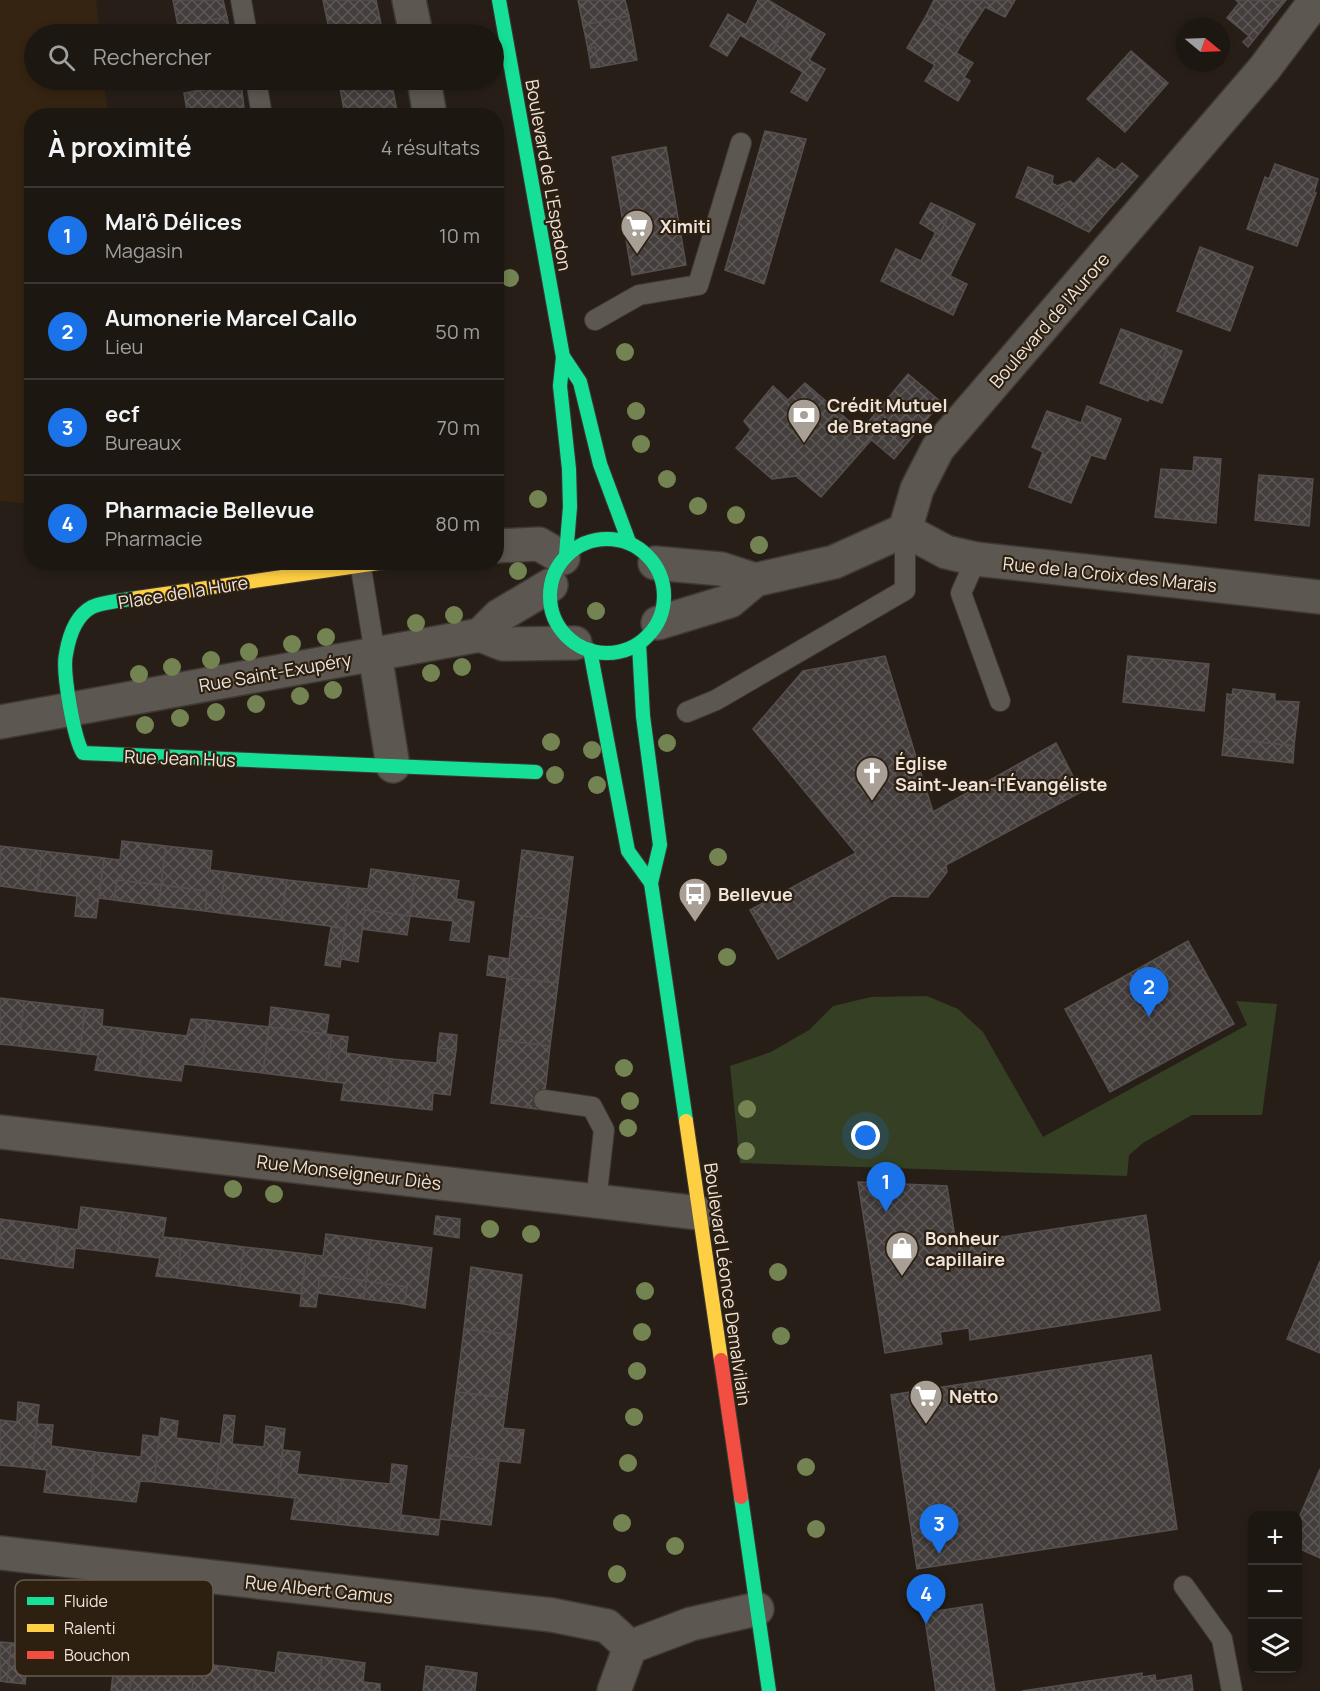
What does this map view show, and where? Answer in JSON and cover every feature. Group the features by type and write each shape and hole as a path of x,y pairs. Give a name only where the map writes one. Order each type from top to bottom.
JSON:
{"street":[{"path":"410,0 414,24"},
{"name":"Boulevard de L'Espadon","path":"498,0 502,24"},
{"name":"Boulevard de l'Aurore","path":"905,530 917,489 938,448 1264,69 1316,0"},
{"name":"Boulevard de L'Espadon","path":"504,33 563,357 560,386 569,469 570,507 560,566"},
{"path":"426,90 429,108"},
{"name":"Boulevard de L'Espadon","path":"563,357 580,382 600,464 629,542"},
{"path":"560,566 550,602 554,618 563,632 582,647 607,653 623,651 648,633 730,601 755,580 834,562 905,530"},
{"name":"Rue de la Croix des Marais","path":"905,530 946,552 976,559 1320,597"},
{"path":"480,635 499,616 560,566 579,545 596,539 613,538 629,542 643,551 655,563 662,579 665,596 662,614 648,633"},
{"path":"504,546 539,544 560,566"},
{"path":"655,563 721,569 755,580"},
{"name":"Place de la Hure","path":"70,709 65,656 67,642 75,622 92,608 137,598 321,570"},
{"name":"Boulevard Léonce Demalvilain","path":"648,633 643,716 660,845 651,883 769,1691"},
{"name":"Rue Saint-Exupéry","path":"70,709 480,635 503,644 582,647"},
{"name":"Boulevard Léonce Demalvilain","path":"582,647 628,851 651,883"},
{"path":"375,654 393,766"},
{"path":"0,722 70,709"},
{"name":"Rue Jean Hus","path":"70,709 79,747 84,753 536,772"},
{"name":"Rue Monseigneur Diès","path":"0,1132 699,1213"},
{"name":"Rue Albert Camus","path":"0,1553 552,1615 607,1626 630,1647"},
{"path":"614,1691 630,1647 691,1624 757,1609"}],"lane":[{"path":"241,0 246,24"},
{"path":"258,90 261,108"},
{"path":"595,320 639,295 698,285 741,143"},
{"path":"687,712 716,700 905,590 905,530"},
{"path":"976,559 961,593 1000,701"},
{"path":"362,570 375,654"},
{"path":"544,1100 592,1107 604,1130 596,1201"},
{"path":"1184,1586 1222,1639 1232,1691"}],"shaded area":[{"path":"0,0 96,0 99,24 24,24 24,90 105,90 107,108 24,108 24,503 0,501"}],"green space":[{"path":"927,996 958,1009 983,1032 1043,1137 1247,1025 1236,1001 1277,1004 1262,1115 1192,1115 1143,1143 1129,1155 1127,1176 740,1163 730,1066 771,1052 809,1030 833,1006 871,997"}],"building":[{"path":"173,0 223,0 227,17 178,24"},
{"path":"323,0 376,0 381,24 328,24"},
{"path":"578,0 625,0 629,16 583,25"},
{"path":"758,0 768,0 793,15 771,53 740,35 727,56 710,46 728,14 746,25"},
{"path":"934,0 1015,0 1005,17 985,7 965,38 926,16"},
{"path":"1236,0 1286,0 1248,47 1243,42 1249,36 1230,18 1227,18 1239,3"},
{"path":"793,15 825,34 809,60 825,69 807,101 791,92 803,72 771,53"},
{"path":"629,16 637,60 599,67 595,47 588,49 583,25"},
{"path":"926,16 965,38 956,53 973,63 964,77 970,81 958,101 925,81 935,65 907,48"},
{"path":"227,17 228,24 188,24"},
{"path":"595,47 599,67 591,68 588,49"},
{"path":"1131,51 1168,83 1125,132 1087,99"},
{"path":"201,90 242,90 244,108 187,108 184,93"},
{"path":"340,90 393,90 396,108 344,108"},
{"path":"765,131 806,139 764,284 725,270"},
{"path":"666,147 686,265 632,275 612,157"},
{"path":"1098,158 1115,170 1122,163 1138,176 1094,226 1063,203 1053,214 1016,197 1028,167 1053,176 1052,183 1057,186 1070,181 1074,184"},
{"path":"1275,164 1318,179 1314,193 1316,193 1297,246 1247,229 1265,177 1269,179"},
{"path":"931,203 951,212 939,235 920,223"},
{"path":"1063,203 1094,226 1089,232 1053,214"},
{"path":"951,212 975,224 950,276 967,284 953,315 881,281 896,249 921,261 936,232 939,235"},
{"path":"1200,247 1253,267 1230,331 1177,311"},
{"path":"1121,329 1168,346 1148,401 1100,383"},
{"path":"1168,346 1182,351 1162,403 1148,398"},
{"path":"908,374 941,402 894,459 861,431"},
{"name":"Crédit Mutuel de Bretagne","path":"805,383 871,440 821,497 796,476 772,479 736,448 751,430 744,421 773,386 788,400"},
{"path":"1087,406 1121,419 1105,459 1091,455 1071,503 1029,487 1043,452 1032,447 1047,411 1081,423"},
{"path":"1194,457 1221,459 1216,523 1155,517 1161,469 1193,471"},
{"path":"1259,475 1313,479 1309,526 1255,520"},
{"name":"Église Saint-Jean-l'Évangéliste","path":"885,656 933,812 1056,743 1081,792 946,865 947,872 928,897 891,896 778,959 750,910 856,853 753,729 803,671"},
{"path":"1128,656 1209,664 1204,711 1123,702"},
{"path":"1233,689 1275,694 1275,701 1299,702 1294,746 1224,738 1227,694 1232,695"},
{"path":"1224,738 1294,746 1293,763 1222,755"},
{"path":"122,841 166,846 161,885 117,880 114,900 99,898 104,858 120,860"},
{"path":"0,846 42,851 37,891 0,886"},
{"path":"166,846 212,851 210,870 225,872 220,913 205,911 207,891 161,885"},
{"path":"522,850 573,857 565,921 514,915"},
{"path":"42,851 104,858 96,918 75,916 77,896 37,891"},
{"path":"371,869 415,875 410,916 365,910 358,962 341,959 350,887 368,889"},
{"path":"225,872 287,880 281,920 220,913"},
{"path":"415,875 459,881 456,899 474,902 469,942 450,940 453,921 410,916"},
{"path":"117,880 161,885 159,906 114,900"},
{"path":"287,880 350,887 345,928 281,920"},
{"path":"161,885 207,891 205,911 159,906"},
{"path":"365,910 410,916 407,935 362,929"},
{"path":"514,915 565,921 558,983 507,978"},
{"path":"331,927 345,928 340,967 325,965"},
{"path":"1188,941 1234,1024 1110,1092 1065,1009"},
{"path":"489,956 509,959 507,978 487,975"},
{"path":"507,978 558,983 550,1046 499,1040"},
{"path":"0,998 24,1001 19,1046 0,1044"},
{"path":"24,1001 85,1008 80,1053 19,1046"},
{"path":"271,1007 329,1015 326,1034 269,1027"},
{"path":"85,1008 103,1010 102,1026 144,1031 139,1076 95,1070 98,1055 80,1053"},
{"path":"191,1019 207,1020 202,1066 184,1064 181,1081 139,1076 144,1031 187,1036"},
{"path":"207,1020 269,1027 263,1073 202,1066"},
{"path":"269,1027 332,1035 326,1081 263,1073"},
{"path":"440,1033 457,1035 456,1050 438,1048"},
{"path":"332,1035 348,1037 346,1053 392,1059 387,1105 341,1100 344,1083 326,1081"},
{"path":"499,1040 550,1046 543,1110 491,1103"},
{"path":"438,1048 456,1050 450,1095 433,1093 432,1110 387,1105 392,1059 437,1063"},
{"path":"858,1182 947,1186 956,1244 1146,1215 1160,1310 970,1340 969,1328 940,1332 942,1344 885,1353"},
{"path":"81,1207 122,1212 118,1253 75,1248 73,1268 55,1266 59,1227 78,1230"},
{"path":"122,1212 166,1218 163,1237 182,1239 177,1278 156,1276 160,1258 118,1253"},
{"path":"436,1216 460,1219 459,1238 434,1234"},
{"path":"0,1219 59,1227 55,1266 0,1258"},
{"path":"326,1234 371,1240 366,1281 320,1275 316,1307 300,1306 306,1254 323,1256"},
{"path":"182,1239 244,1247 239,1286 177,1278"},
{"path":"371,1240 432,1248 425,1308 404,1304 407,1287 366,1281"},
{"path":"244,1247 306,1254 301,1294 239,1286"},
{"path":"1320,1261 1320,1353 1287,1339"},
{"path":"471,1267 522,1275 515,1335 464,1329"},
{"path":"320,1275 366,1281 364,1299 318,1293"},
{"path":"366,1281 407,1287 404,1304 364,1299"},
{"path":"464,1329 515,1335 507,1398 456,1392"},
{"path":"1151,1355 1177,1529 917,1569 891,1395"},
{"path":"456,1392 507,1398 503,1428 524,1430 520,1463 448,1455"},
{"path":"18,1402 39,1405 32,1468 0,1465 0,1420 17,1422"},
{"path":"224,1415 235,1416 232,1444 264,1447 266,1426 285,1429 277,1496 215,1489"},
{"path":"161,1418 178,1421 176,1438 221,1444 215,1489 154,1482"},
{"path":"37,1424 53,1425 51,1446 95,1452 90,1497 44,1492 47,1470 32,1468"},
{"path":"143,1435 159,1437 154,1482 140,1481 136,1502 90,1497 95,1452 141,1457"},
{"path":"283,1450 300,1452 297,1474 342,1479 337,1524 291,1519 295,1498 277,1496"},
{"path":"448,1455 499,1461 491,1525 440,1519"},
{"path":"392,1464 407,1466 399,1531 337,1524 342,1479 390,1484"},
{"path":"1320,1469 1320,1558 1302,1550 1302,1511"},
{"path":"401,1515 440,1520 438,1535 399,1531"},
{"path":"982,1604 995,1691 936,1691 924,1613"},
{"path":"0,1642 11,1643 7,1682 0,1681"},
{"path":"11,1643 15,1643 15,1676 26,1676 25,1684 7,1682"},
{"path":"278,1652 322,1657 318,1691 254,1691 256,1670 275,1673"},
{"path":"322,1657 365,1663 363,1682 380,1684 380,1691 318,1691"},
{"path":"213,1665 256,1670 254,1691 192,1691 194,1676 213,1676"},
{"path":"426,1666 477,1673 475,1691 423,1691"},
{"path":"1142,1673 1142,1677 1155,1675 1156,1681 1191,1675 1193,1691 1022,1691"},
{"path":"113,1676 132,1676 130,1691 111,1691"},
{"path":"132,1676 194,1676 192,1691 130,1691"}],"traffic: fast":[{"path":"499,0 503,24"},
{"path":"504,28 563,357 560,386 569,469 570,507 566,555"},
{"path":"564,358 580,382 600,464 629,542"},
{"path":"607,539 629,543 639,548 655,564 660,574 664,596 660,618 655,628 639,644 629,649 607,653 585,649 575,644 559,628 554,618 550,596 554,574 559,564 575,548 585,543 607,539"},
{"path":"137,598 107,602 92,607 77,621 71,634 65,663 67,689 83,753 536,772"},
{"path":"639,644 643,716 660,845 651,883 686,1121"},
{"path":"590,650 628,851 651,883"},
{"path":"741,1497 769,1691"}],"traffic: slow":[{"path":"137,598 330,570"},
{"path":"686,1121 721,1360"}],"traffic: jam":[{"path":"721,1360 741,1497"}],"place":[{"name":"Ximiti","path":"637,255"},
{"name":"Crédit Mutuel de Bretagne","path":"804,444"},
{"name":"Église Saint-Jean-l'Évangéliste","path":"872,802"},
{"name":"Bellevue","path":"695,923"},
{"name":"Aumonerie Marcel Callo","path":"1149,1017"},
{"name":"Mal'ô Délices","path":"886,1212"},
{"name":"Bonheur capillaire","path":"902,1277"},
{"name":"Netto","path":"926,1425"},
{"name":"ecf","path":"939,1554"},
{"name":"Pharmacie Bellevue","path":"926,1624"}]}
